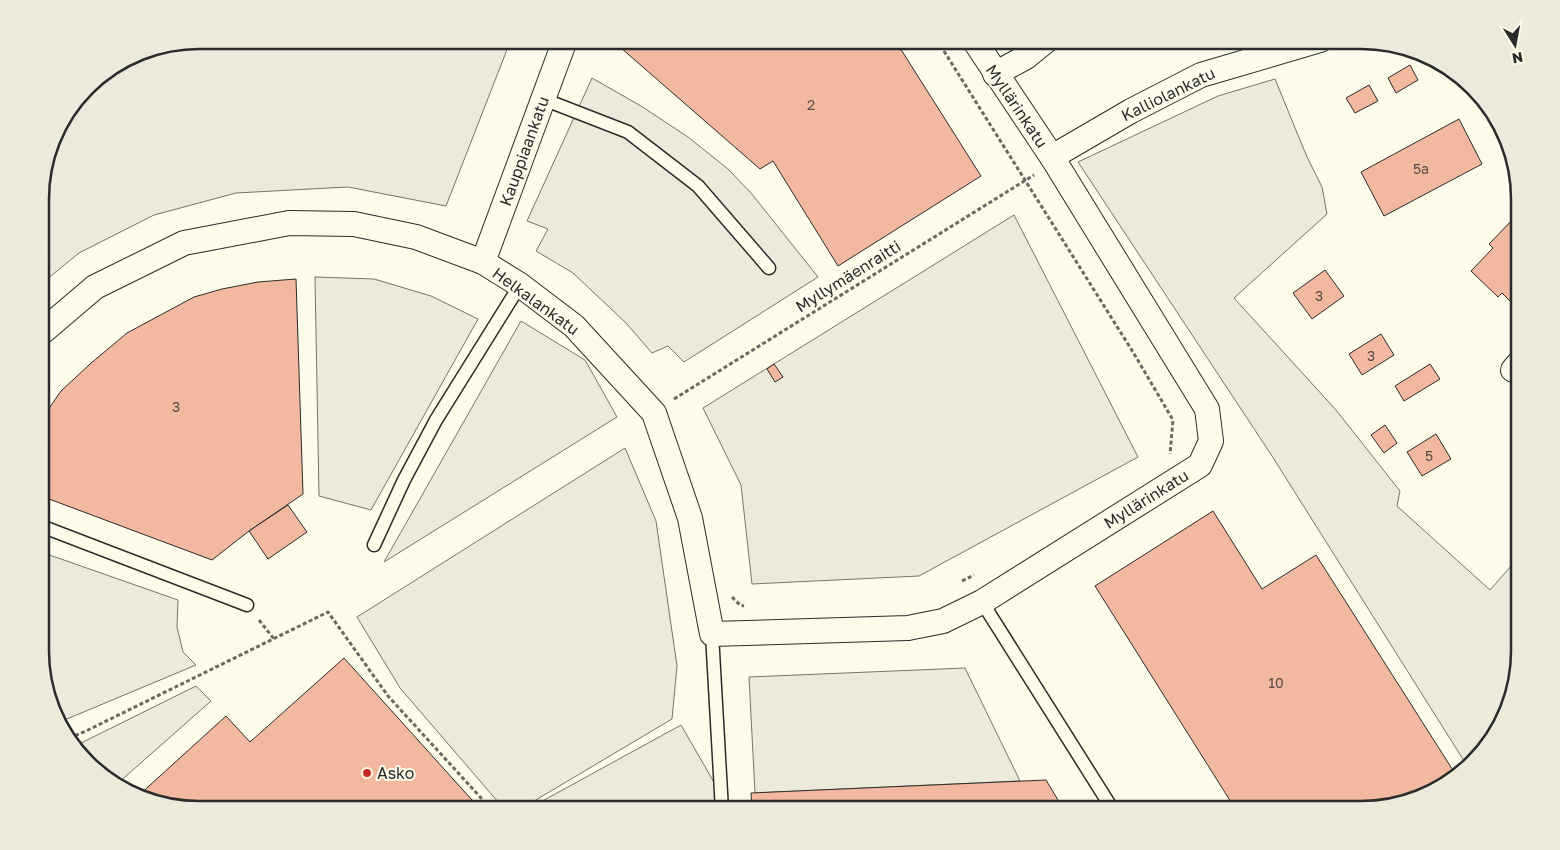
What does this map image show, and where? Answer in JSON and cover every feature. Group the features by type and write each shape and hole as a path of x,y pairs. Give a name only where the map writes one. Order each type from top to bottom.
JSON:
{"street":[{"name":"Kauppiaankatu","path":"483,262 561,49"},
{"name":"Myllärinkatu","path":"712,634 908,628 942,621 982,602 1200,465 1211,441 1207,409 1052,157 980,49"},
{"path":"996,74 1026,57 1036,49"},
{"name":"Kalliolankatu","path":"1052,157 1131,110 1201,75 1287,49"},
{"name":"Helkalankatu","path":"49,326 95,287 184,243 289,223 354,224 416,237 483,262 520,285 574,326 654,413 690,518 712,634"}],"lane":[{"path":"542,99 628,132 698,186 769,268"},
{"path":"374,544 404,480 436,420 520,285"},
{"path":"49,529 247,605"},
{"path":"982,602 1107,801"},
{"path":"712,634 721,801"}],"path":[{"path":"943,49 1133,352 1173,420 1169,457"},
{"name":"Myllymäenraitti","path":"654,413 1040,171 1052,157"},
{"path":"956,584 982,570"},
{"path":"247,605 274,639"},
{"path":"75,735 328,612 388,696 484,801"}],"shaded area":[{"path":"189,49 507,49 446,206 348,187 236,193 154,215 79,253 49,277 49,189 54,160 69,124 86,100 100,86 133,64 160,54"},
{"path":"592,78 641,106 688,137 728,169 751,193 818,277 684,362 668,346 652,353 626,323 573,273 536,251 548,229 527,221"},
{"path":"1275,79 1307,157 1322,187 1327,214 1234,298 1336,410 1400,491 1397,506 1490,590 1511,566 1511,651 1506,690 1496,717 1486,734 1464,760 1272,456 1078,162 1218,96"},
{"path":"1014,215 1138,457 919,576 752,584 741,485 703,408"},
{"path":"315,277 374,279 431,296 478,319 371,510 319,496"},
{"path":"521,321 585,360 617,417 384,562"},
{"path":"625,448 656,521 677,666 672,719 534,801 497,801 400,688 357,617"},
{"path":"49,555 178,600 177,627 183,652 196,665 66,719 54,690 50,670"},
{"path":"965,668 1020,781 755,793 749,677"},
{"path":"196,686 211,701 122,780 93,757 81,743"},
{"path":"681,725 725,801 542,801"}],"building":[{"path":"622,49 901,49 981,176 838,266 773,161 760,169"},
{"path":"1410,65 1418,80 1396,93 1388,78"},
{"path":"1369,85 1378,101 1355,113 1346,98"},
{"path":"1459,119 1482,164 1384,216 1361,172"},
{"path":"1511,221 1511,302 1502,293 1498,297 1471,271 1493,248 1489,244"},
{"path":"1325,270 1344,296 1312,319 1293,293"},
{"path":"296,279 303,494 249,531 212,560 49,499 49,408 61,391 127,333 194,297 258,282"},
{"path":"1381,334 1394,355 1362,375 1349,354"},
{"path":"774,364 783,377 775,382 767,369"},
{"path":"1430,364 1440,379 1404,401 1395,386"},
{"path":"1385,425 1397,443 1384,453 1371,435"},
{"path":"1436,434 1451,459 1422,476 1407,452"},
{"path":"288,505 307,532 268,559 249,531"},
{"path":"1213,511 1262,589 1316,555 1453,770 1427,786 1409,793 1371,801 1230,801 1095,586"},
{"path":"344,658 473,801 199,801 180,800 144,791 226,716 250,742"},
{"path":"1046,780 1059,801 751,801 751,793"}],"place":[{"name":"Asko","path":"367,773"}]}
